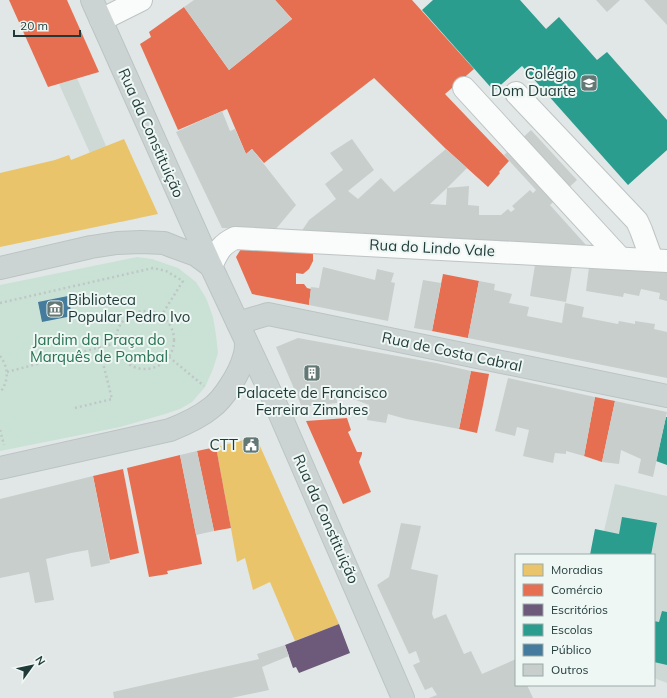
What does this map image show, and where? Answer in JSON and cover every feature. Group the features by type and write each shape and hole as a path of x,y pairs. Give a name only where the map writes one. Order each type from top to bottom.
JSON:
{"main road":[{"name":"Rua da Constituição","path":"92,0 211,266 275,404 403,698"},
{"path":"0,268 91,247 117,243 141,242 164,243 196,255 211,266"},
{"name":"Rua de Costa Cabral","path":"242,332 268,314 667,396"},
{"path":"0,468 170,430 194,420 212,408 235,379 245,356 242,332"}],"street":[{"path":"101,20 142,0"},
{"path":"464,88 620,258"},
{"path":"516,93 636,221 660,260"},
{"name":"Rua do Lindo Vale","path":"211,266 220,248 226,242 235,238 660,260"}],"path":[{"path":"0,303 153,268 166,271 183,281 161,316"},
{"path":"143,311 152,312 161,316 168,322 174,339 173,348 163,363 147,369 130,365 123,359 116,343 120,325 126,318 134,313 143,311"},
{"path":"7,372 116,343"},
{"path":"75,408 112,399 99,347"},
{"path":"0,356 5,362 7,372 4,388 0,393"},
{"path":"169,356 220,399"}],"shaded area":[{"path":"77,78 139,218 121,222 59,84"},
{"path":"615,484 667,496 667,683 655,678 655,554 590,554 595,529 604,531"}],"green space":[{"name":"Jardim da Praça do Marquês de Pombal","path":"137,257 152,259 178,268 196,282 206,298 213,317 218,353 205,387 192,402 180,409 165,414 120,427 0,451 0,285"}],"building: Moradias":[{"path":"124,139 158,214 0,247 0,173 55,160 69,155 71,160"},
{"path":"256,437 339,624 295,641 270,582 253,590 245,558 237,562 216,447"}],"building: Comércio":[{"path":"9,0 67,0 99,72 48,87"},
{"path":"275,0 412,0 474,69 445,94 509,161 488,187 446,149 374,78 264,163 252,149 246,154 227,109 178,130 140,44 151,37 149,32 184,7 229,70 292,19"},
{"path":"241,249 313,253 313,261 309,269 303,274 296,273 296,284 304,284 307,288 311,289 309,305 252,294 236,257"},
{"path":"443,274 479,281 468,338 432,331"},
{"path":"471,371 489,374 477,433 459,429"},
{"path":"595,397 615,401 602,462 584,456"},
{"path":"347,418 351,430 348,432 357,452 362,452 359,462 371,492 343,504 306,421"},
{"path":"216,447 231,528 214,531 197,451"},
{"path":"180,455 202,564 167,571 168,574 149,577 127,468"},
{"path":"123,469 139,553 110,560 93,476"}],"building: Escritórios":[{"path":"339,624 350,653 299,673 296,667 293,668 285,645"}],"building: Escolas":[{"name":"Colégio Dom Duarte","path":"433,0 520,0 546,29 559,17 597,60 607,52 667,120 667,150 628,185 522,66 494,91 422,10"},
{"path":"667,417 667,465 656,461"},
{"path":"622,517 657,523 651,554 590,554 595,529 619,534"},
{"path":"662,611 667,612 667,665 655,662 655,621 659,622"}],"building: Público":[{"name":"Biblioteca Popular Pedro Ivo","path":"68,296 72,316 42,322 38,302"}],"building: Outros":[{"path":"194,0 275,0 292,19 229,70 184,7"},
{"path":"596,0 620,0 607,12"},
{"path":"644,0 667,0 667,25"},
{"path":"222,111 230,131 235,129 246,154 252,149 296,205 275,230 222,228 176,132"},
{"path":"531,130 577,180 550,205 586,245 301,232 309,220 336,199 325,184 343,170 330,153 352,139 374,170 348,191 358,199 381,178 394,192 446,149 467,168 447,188 469,186 468,205 479,206 479,215 501,215 508,209 511,212 515,209 512,206 530,190 533,193 536,190 504,155","holes":["447,188 446,205 430,204"]},
{"path":"535,265 572,267 566,302 530,296"},
{"path":"323,267 375,280 377,269 394,273 391,282 395,283 388,321 309,305 311,287 319,288"},
{"path":"589,267 667,272 667,301 659,299 660,293 641,289 639,296 624,293 623,297 586,291"},
{"path":"423,280 441,283 432,331 414,328"},
{"path":"479,281 495,284 494,290 512,294 509,303 529,307 527,316 562,323 565,303 584,307 582,317 618,324 619,321 635,324 635,321 655,324 654,329 667,332 667,378 468,338"},
{"path":"298,338 436,363 471,371 459,429 388,414 386,423 367,420 369,405 356,400 337,398 337,403 302,407 276,347"},
{"path":"508,378 595,397 584,456 566,451 566,454 555,453 553,463 523,456 529,430 517,427 515,436 495,431"},
{"path":"615,401 667,412 653,477 638,473 641,459 621,450 619,464 602,462"},
{"path":"197,451 214,531 196,535 180,455"},
{"path":"93,476 110,563 91,567 88,550 46,559 54,600 35,603 29,572 0,578 0,499"},
{"path":"401,523 421,526 411,569 438,575 432,614 434,619 446,614 464,654 471,651 482,674 515,659 515,686 527,686 533,698 429,698 437,695 432,687 425,690 413,665 420,662 416,651 409,654 377,585 389,577"},
{"path":"285,645 289,656 262,667 269,690 231,698 114,698 113,692 259,659 257,654"}],"place":[{"name":"Colégio Dom Duarte","path":"589,83"},
{"name":"Biblioteca Popular Pedro Ivo","path":"55,309"},
{"name":"Palacete de Francisco Ferreira Zimbres","path":"312,373"},
{"name":"CTT","path":"251,445"}]}
